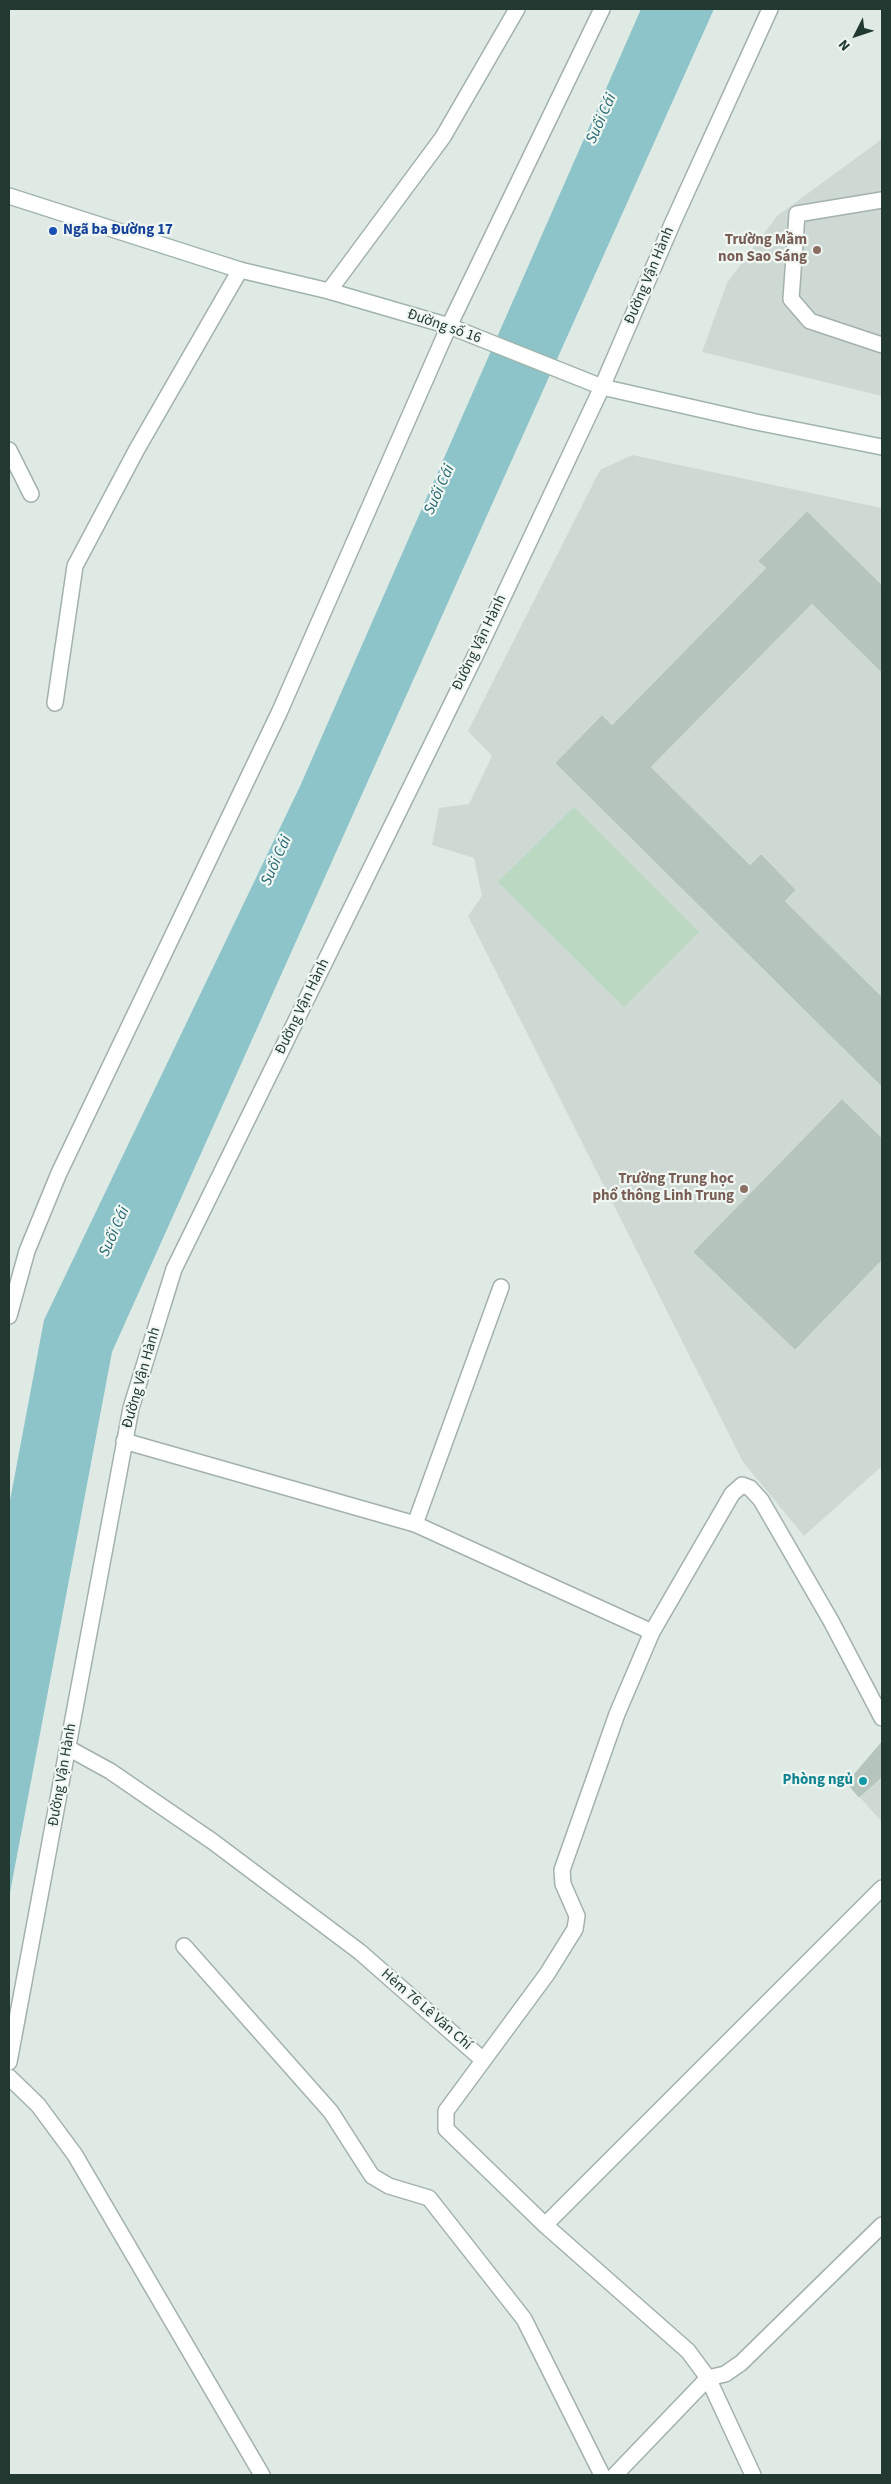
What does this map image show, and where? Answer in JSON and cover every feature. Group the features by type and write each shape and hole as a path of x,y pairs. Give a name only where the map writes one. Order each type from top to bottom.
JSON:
{"street":[{"path":"329,292 443,137 517,9"},
{"path":"9,1316 27,1251 59,1173 279,713 449,326 602,9"},
{"name":"Đường Vận Hành","path":"9,2062 124,1441 131,1408 174,1269 480,646 602,387 673,222 770,9"},
{"name":"Đường số 16","path":"9,196 240,270 329,292 449,326 602,387 756,422 882,447"},
{"path":"882,200 798,214 792,299 810,321 882,345"},
{"path":"55,703 75,566 138,449 240,270"},
{"path":"9,450 31,494"},
{"path":"415,1524 501,1287"},
{"path":"124,1441 415,1524 652,1632"},
{"path":"483,2060 547,1974 575,1929 577,1916 562,1884 562,1870 617,1714 652,1632 732,1494 742,1485 750,1488 761,1500 831,1621 882,1718"},
{"name":"Hẻm 76 Lê Văn Chí","path":"68,1748 110,1771 212,1841 360,1952 483,2060 446,2111 446,2129 545,2225 688,2351 708,2378 753,2475"},
{"path":"545,2225 882,1888"},
{"path":"184,1946 331,2112 372,2176 389,2186 429,2198 524,2319 602,2475"},
{"path":"9,2077 38,2105 75,2155 262,2475"},
{"path":"614,2475 708,2378 725,2374 741,2363 882,2226"}],"shaded area":[{"name":"Trường Mầm non Sao Sáng","path":"882,139 882,396 702,352 727,283 777,216"},
{"name":"Trường Trung học phổ thông Linh Trung","path":"632,455 882,508 882,1466 804,1536 743,1462 468,916 482,896 474,858 432,845 439,808 469,804 492,756 468,731 600,470"},
{"path":"882,1742 882,1822 847,1783"}],"green space":[{"path":"574,807 699,932 624,1007 498,882"}],"water":[{"name":"Suối Cái","path":"641,9 714,9 112,1352 9,1898 9,1506 44,1320 301,784"}],"building":[{"path":"807,512 882,586 882,672 812,603 650,767 750,866 761,855 795,890 784,901 882,998 882,1086 556,763 602,716 612,726 767,568 759,561"},
{"path":"842,1100 882,1139 882,1259 795,1349 694,1252"},
{"path":"882,1742 882,1776 879,1779 864,1763"},
{"name":"Phòng ngủ","path":"864,1763 879,1779 859,1797 847,1783"}],"place":[{"name":"Ngã ba Đường 17","path":"53,231"},
{"name":"Trường Mầm non Sao Sáng","path":"817,250"},
{"name":"Trường Trung học phổ thông Linh Trung","path":"744,1189"},
{"name":"Phòng ngủ","path":"863,1781"}]}
